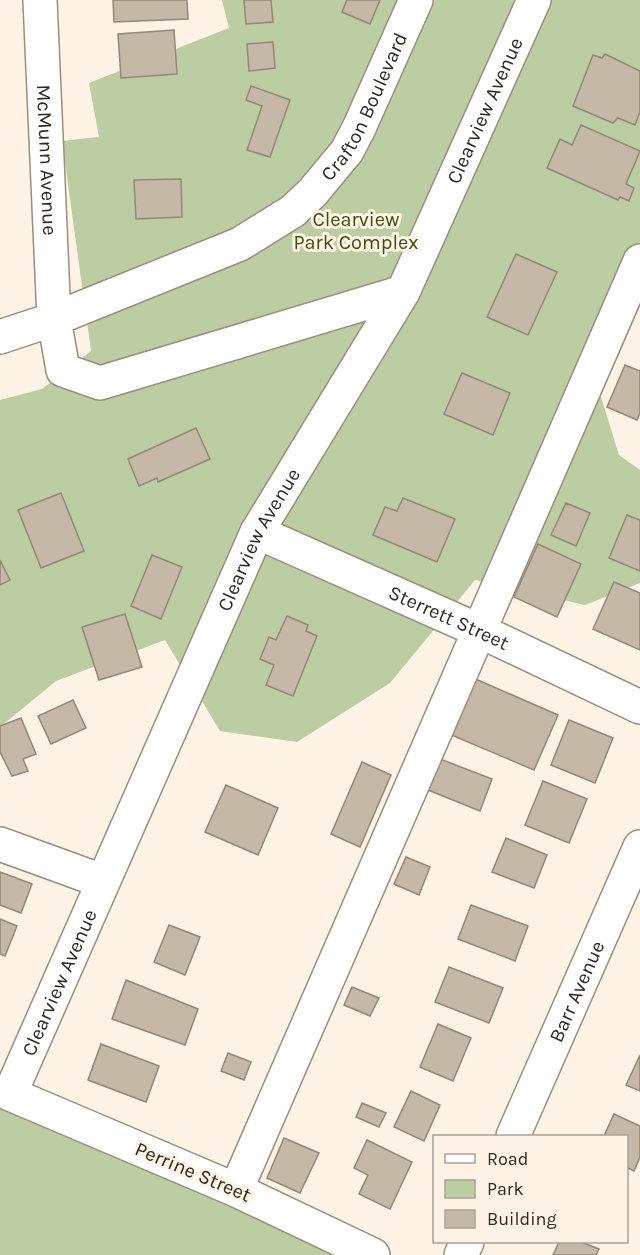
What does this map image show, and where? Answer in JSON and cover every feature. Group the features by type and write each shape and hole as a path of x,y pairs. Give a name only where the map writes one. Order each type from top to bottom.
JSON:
{"street":[{"name":"McMunn Avenue","path":"40,0 54,319"},
{"name":"Crafton Boulevard","path":"0,338 54,319 240,244 293,211 320,184 347,151 416,0"},
{"name":"Clearview Avenue","path":"10,1094 257,532 403,292 534,0"},
{"path":"236,1190 640,261"},
{"path":"54,319 63,370 100,382 403,292"},
{"name":"Sterrett Street","path":"257,532 640,706"},
{"path":"0,844 102,881"},
{"name":"Barr Avenue","path":"514,1135 640,847"},
{"name":"Perrine Street","path":"10,1094 236,1190 373,1255"}],"green space":[{"name":"Clearview Park Complex","path":"222,0 640,0 640,266 587,352 619,455 640,470 640,583 585,605 475,580 390,683 297,742 220,731 165,640 56,681 0,727 0,400 42,389 91,351 62,141 99,137 89,83 229,28"},
{"path":"0,1100 368,1255 0,1255"}],"building":[{"path":"113,0 187,0 188,19 114,22"},
{"path":"244,0 271,0 273,22 246,24"},
{"path":"347,0 380,0 370,24 342,12"},
{"path":"174,30 177,74 121,78 118,34"},
{"path":"273,42 275,68 249,71 247,44"},
{"path":"605,54 640,71 640,112 635,125 618,118 613,123 573,106 593,55 602,58"},
{"path":"251,86 290,100 270,157 247,150 262,106 246,100"},
{"path":"581,125 640,151 626,184 634,188 629,201 620,197 618,200 547,168 560,139 572,145"},
{"path":"181,179 182,217 136,219 134,180"},
{"path":"516,254 557,272 528,335 487,317"},
{"path":"625,365 640,371 640,413 637,420 607,407"},
{"path":"462,373 510,393 493,435 444,414"},
{"path":"196,428 210,459 158,482 157,478 139,486 128,459"},
{"path":"61,493 84,551 41,568 18,510"},
{"path":"403,498 455,519 437,562 373,535 385,507 397,511"},
{"path":"566,503 590,513 576,546 551,535"},
{"path":"627,515 640,520 640,571 609,558"},
{"path":"538,544 581,564 557,617 514,597"},
{"path":"152,555 182,567 161,619 131,606"},
{"path":"0,560 10,580 0,585"},
{"path":"614,582 640,593 640,650 593,629"},
{"path":"125,614 142,667 99,680 82,627"},
{"path":"287,616 308,625 306,631 317,636 293,696 266,685 274,665 260,659 269,637 276,640"},
{"path":"471,677 558,715 534,770 447,733"},
{"path":"73,700 86,728 51,744 38,716"},
{"path":"21,718 36,754 23,759 28,771 12,776 0,752 0,726"},
{"path":"569,720 613,738 595,783 551,765"},
{"path":"435,757 492,779 480,811 423,788"},
{"path":"362,762 391,775 360,847 331,834"},
{"path":"543,781 587,799 569,843 525,825"},
{"path":"226,785 278,808 258,855 205,832"},
{"path":"506,838 547,855 534,888 492,872"},
{"path":"406,857 430,867 419,895 394,884"},
{"path":"0,872 32,884 21,913 0,905"},
{"path":"471,905 528,926 515,961 458,939"},
{"path":"0,919 17,926 5,956 0,954"},
{"path":"169,925 200,937 185,975 154,962"},
{"path":"449,967 503,988 489,1023 435,1002"},
{"path":"126,980 198,1009 185,1045 112,1019"},
{"path":"352,987 379,998 370,1016 344,1005"},
{"path":"438,1024 471,1038 453,1081 420,1067"},
{"path":"101,1044 159,1066 146,1102 88,1080"},
{"path":"228,1053 251,1062 244,1080 221,1071"},
{"path":"640,1055 640,1091 626,1085"},
{"path":"411,1091 440,1105 424,1141 394,1127"},
{"path":"362,1103 386,1113 379,1127 356,1117"},
{"path":"614,1114 640,1126 640,1157 634,1171 628,1168 628,1135 604,1135"},
{"path":"284,1138 319,1153 300,1193 267,1178"},
{"path":"367,1140 412,1162 390,1209 359,1194 368,1175 354,1168"},
{"path":"559,1243 584,1243 599,1249 596,1255 553,1255"}]}
